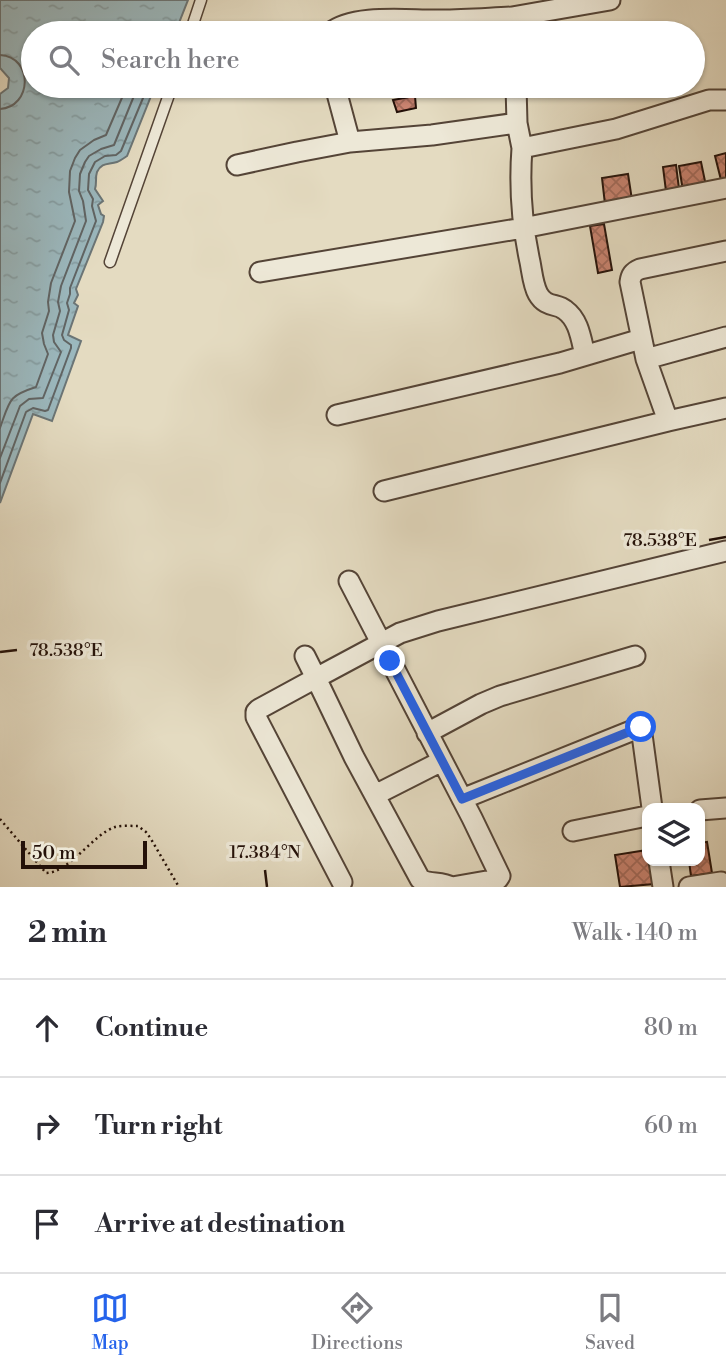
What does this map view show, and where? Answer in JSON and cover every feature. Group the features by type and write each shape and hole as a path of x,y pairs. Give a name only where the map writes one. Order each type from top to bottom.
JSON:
{"street":[{"path":"529,21 610,0"},
{"path":"370,21 457,21"},
{"path":"338,98 350,142"},
{"path":"516,98 517,123 522,148 520,171 523,229 533,280 538,295 549,305 565,309 577,325 584,355"},
{"path":"522,148 616,129 709,100 726,100"},
{"path":"237,165 350,142 432,135 517,123"},
{"path":"260,272 523,229 726,188"},
{"path":"668,421 646,359 630,282 631,275 635,271 726,251"},
{"path":"646,359 726,337"},
{"path":"337,415 560,363 641,339"},
{"path":"384,491 726,408"},
{"path":"342,882 256,717 259,709 400,633 438,621 726,551"},
{"path":"305,656 420,879 425,883 440,883 452,887 498,879 500,876 462,799 349,581"},
{"path":"427,733 500,696 635,656"},
{"path":"462,799 641,727 651,803"},
{"path":"375,795 442,761"},
{"path":"705,810 726,808"},
{"path":"573,831 642,817"},
{"path":"660,866 663,887"},
{"path":"689,887 721,882 721,887"}],"lane":[{"path":"194,21 201,0"},
{"path":"110,262 168,98"}],"path":[{"path":"0,819 46,873 58,871 98,837 115,827 138,826 151,839 179,887"}],"water":[{"path":"0,0 188,0 180,21 21,21 21,98 150,98 127,156 117,162 103,165 97,172 95,189 103,201 98,205 104,216 103,222 76,289 78,295 74,303 78,306 68,335 81,341 52,421 33,414 0,503 0,94 8,88 9,78 0,68"}],"building":[{"path":"415,98 416,108 397,112 393,100"},
{"path":"726,153 726,179 721,180 715,156"},
{"path":"701,162 706,186 683,191 679,166"},
{"path":"676,165 679,189 666,191 663,167"},
{"path":"628,174 632,200 605,204 602,178"},
{"path":"604,224 612,270 598,273 590,226"},
{"path":"705,842 712,873 691,876 690,866 705,866"},
{"path":"642,851 642,866 651,866 654,884 620,887 615,855"}],"route":[{"path":"390,661 462,799 641,727"}]}
